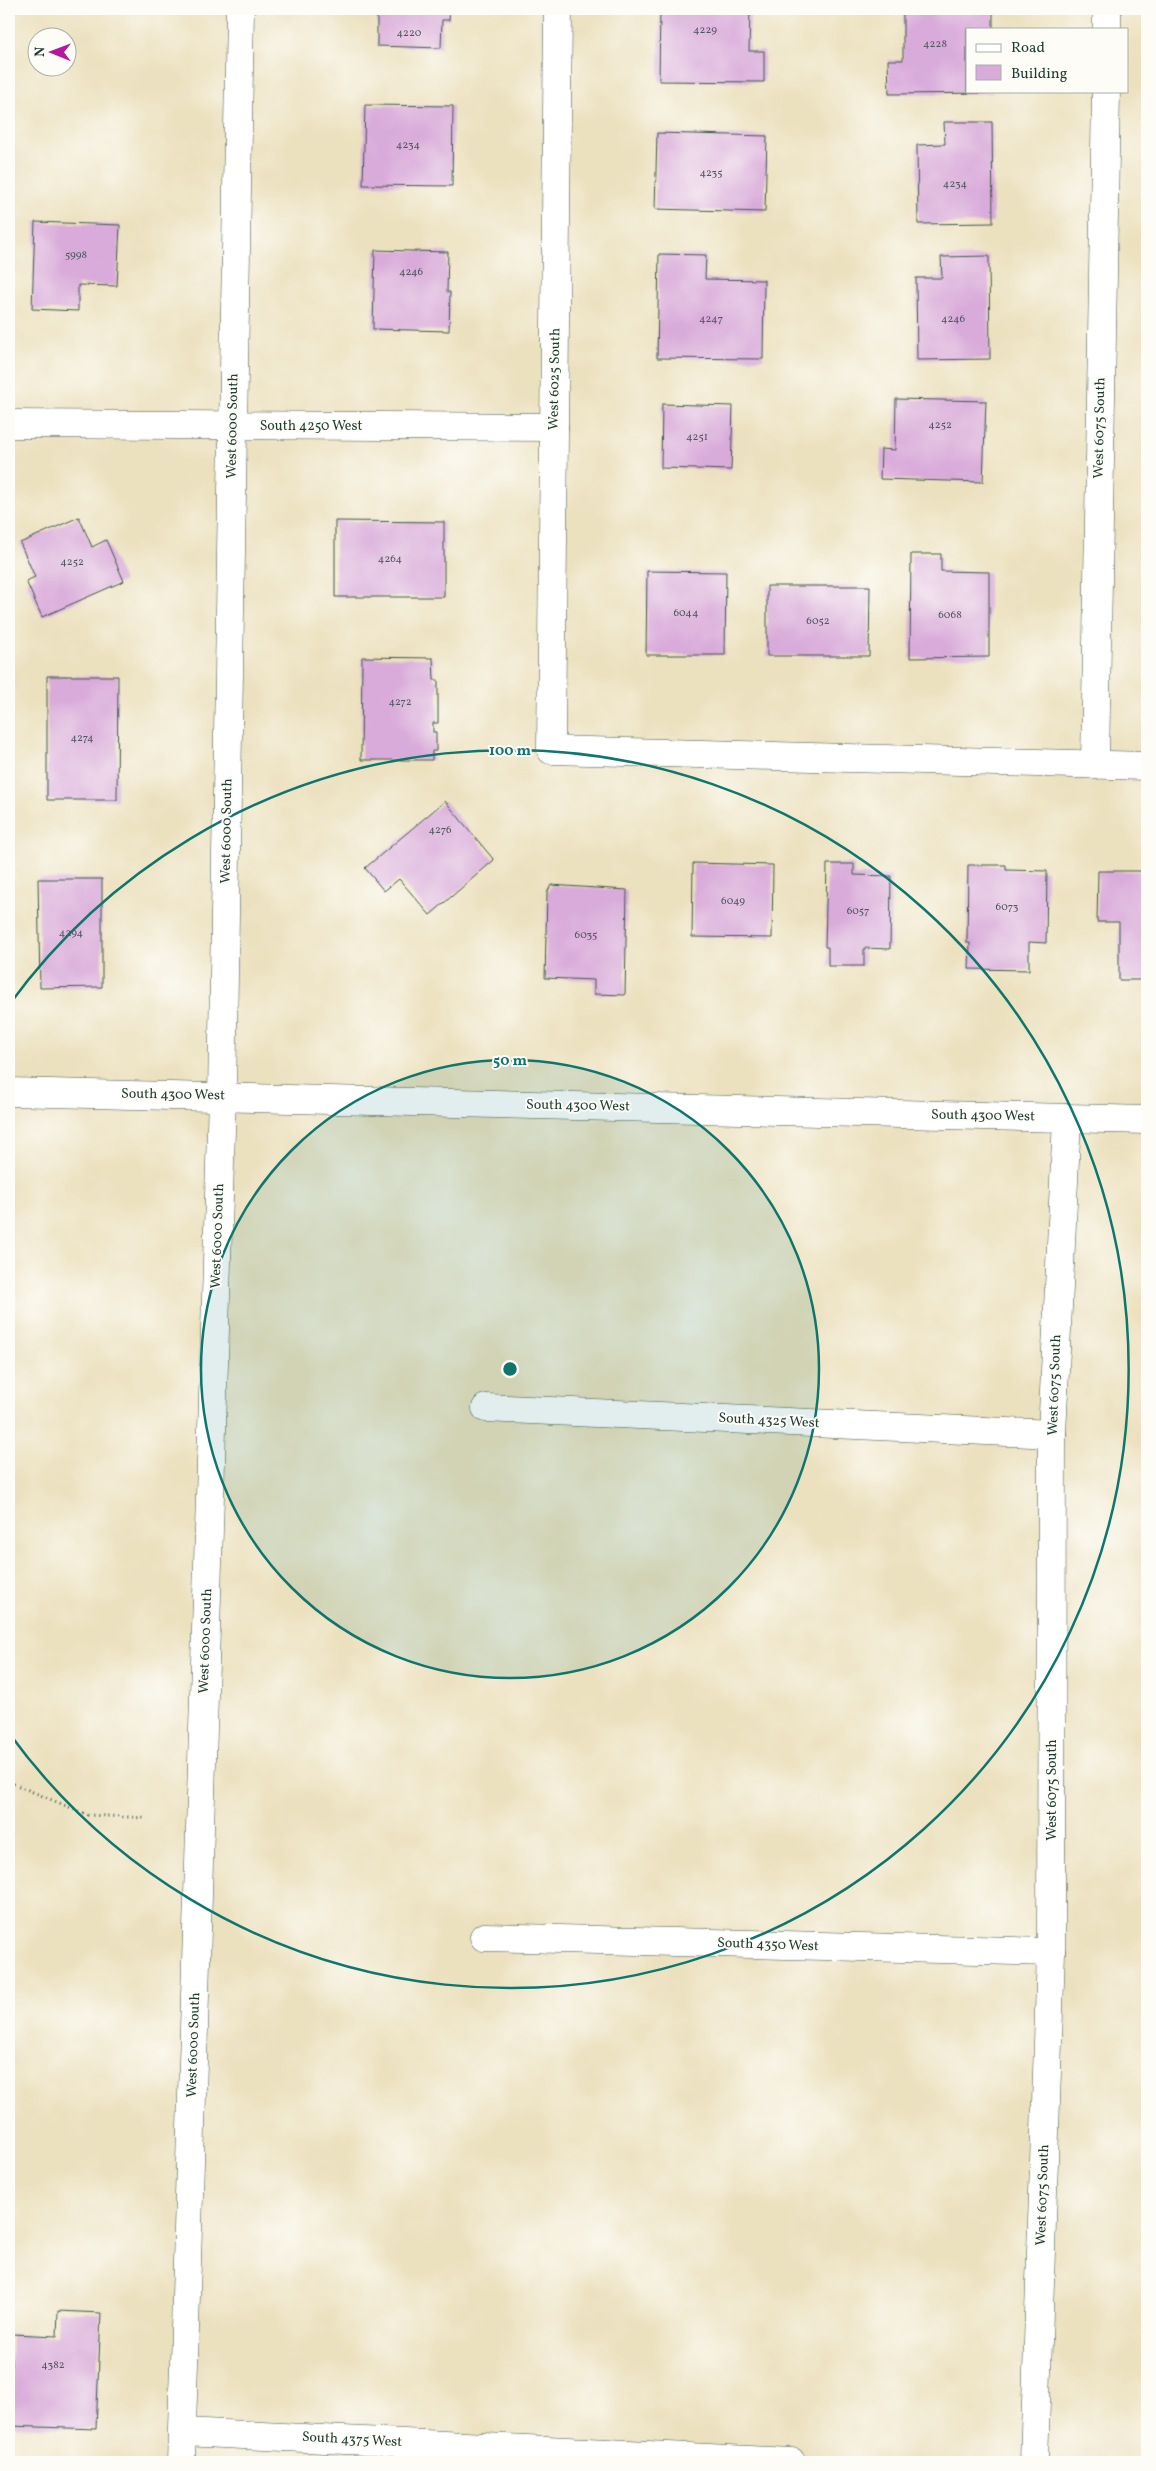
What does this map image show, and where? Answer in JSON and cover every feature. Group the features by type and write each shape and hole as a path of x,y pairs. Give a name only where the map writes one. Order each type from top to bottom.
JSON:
{"street":[{"name":"West 6000 South","path":"181,2462 222,1096 240,9"},
{"name":"West 6025 South","path":"558,9 551,750 1095,765"},
{"path":"1107,9 1107,28"},
{"name":"West 6075 South","path":"1095,765 1106,92"},
{"name":"South 4250 West","path":"9,424 554,427"},
{"path":"1095,765 1147,766"},
{"name":"South 4300 West","path":"9,1092 1147,1120"},
{"name":"West 6075 South","path":"1034,2462 1051,1952 1052,1434 1067,1118"},
{"name":"South 4325 West","path":"486,1408 1052,1434"},
{"name":"South 4350 West","path":"484,1937 1051,1952"},
{"name":"South 4375 West","path":"183,2432 792,2462"}],"path":[{"path":"9,1782 88,1815 145,1818"}],"building":[{"path":"377,9 450,9 449,20 442,20 441,48 377,46"},
{"path":"660,9 750,9 749,51 764,51 764,82 659,81"},
{"path":"945,9 993,9 993,28 966,28 966,92 993,93 889,94 888,60 903,60 903,12 945,12"},
{"path":"365,105 453,106 452,186 363,185"},
{"path":"944,122 992,122 993,223 918,224 917,145 945,144"},
{"path":"657,133 767,136 765,212 655,209"},
{"path":"35,222 120,225 117,286 78,285 78,311 32,309"},
{"path":"375,250 448,252 447,292 450,292 449,331 373,329"},
{"path":"659,254 706,255 705,279 764,280 763,359 657,358"},
{"path":"989,256 990,359 917,360 916,278 942,278 941,257"},
{"path":"896,399 986,401 983,482 880,479 881,449 895,450"},
{"path":"662,404 733,406 731,470 661,468"},
{"path":"79,517 92,547 106,540 124,581 42,617 26,581 35,577 20,543"},
{"path":"335,521 444,522 444,597 335,597"},
{"path":"911,554 941,554 941,571 989,572 989,657 910,658"},
{"path":"647,571 726,572 725,655 646,655"},
{"path":"767,586 870,586 869,656 767,656"},
{"path":"362,657 433,658 434,680 438,680 438,723 433,723 433,732 436,732 436,751 432,751 432,760 361,760"},
{"path":"47,676 118,676 117,800 47,800"},
{"path":"445,801 494,860 430,915 399,879 384,891 365,868"},
{"path":"693,863 773,865 772,938 692,937"},
{"path":"827,864 854,864 854,875 891,876 890,949 864,948 864,966 828,966 828,947 825,947"},
{"path":"968,865 1006,865 1006,870 1047,871 1046,943 1029,942 1029,970 969,969 970,943 967,943"},
{"path":"1098,871 1147,871 1147,980 1119,980 1119,922 1097,922"},
{"path":"38,879 102,879 102,987 40,988"},
{"path":"551,885 627,890 625,995 594,994 594,980 545,978 547,893"},
{"path":"58,2311 101,2313 96,2429 9,2426 12,2334 57,2336"}]}
